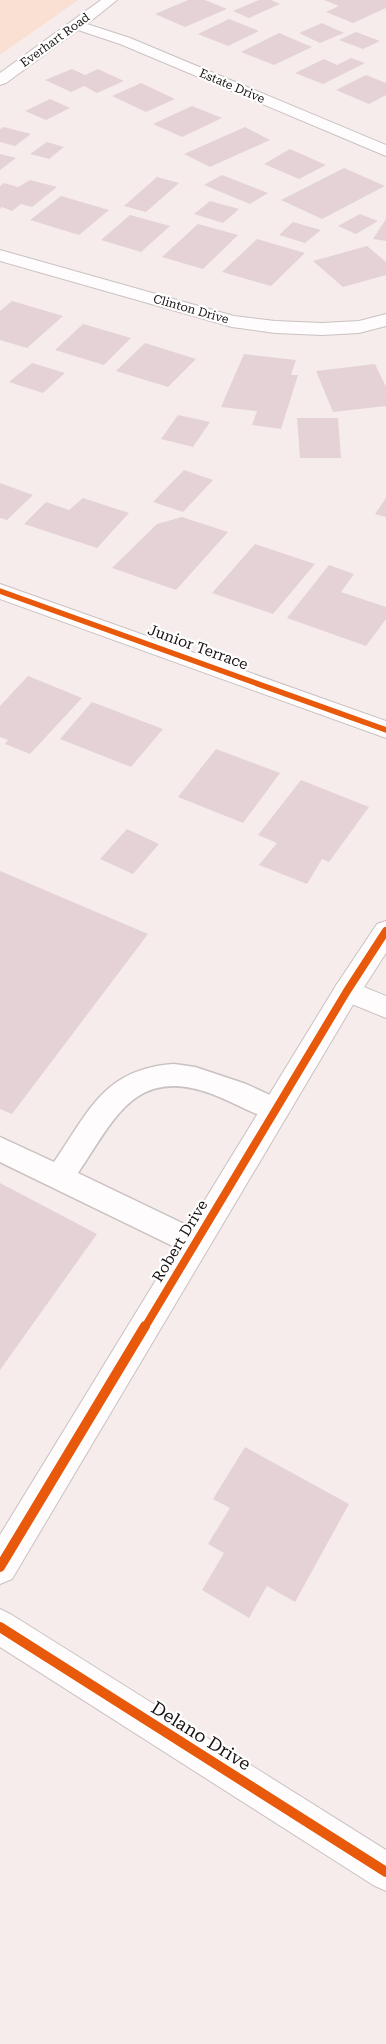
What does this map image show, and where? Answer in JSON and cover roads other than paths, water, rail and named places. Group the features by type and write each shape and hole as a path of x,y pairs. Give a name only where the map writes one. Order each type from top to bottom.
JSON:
{"street":[{"name":"Everhart Road","path":"0,80 110,0"},
{"name":"Estate Drive","path":"76,26 125,41 386,151"},
{"name":"Clinton Drive","path":"0,255 232,321 275,327 322,329 359,326 386,320"},
{"name":"Junior Terrace","path":"0,590 386,730"},
{"name":"Robert Drive","path":"0,1567 347,991 386,930"},
{"path":"347,991 386,1007"},
{"name":"Delano Drive","path":"0,1627 386,1872"}],"lane":[{"path":"59,1178 116,1097 134,1084 167,1074 192,1076 227,1088 275,1110"},
{"path":"0,1149 195,1244"}]}
